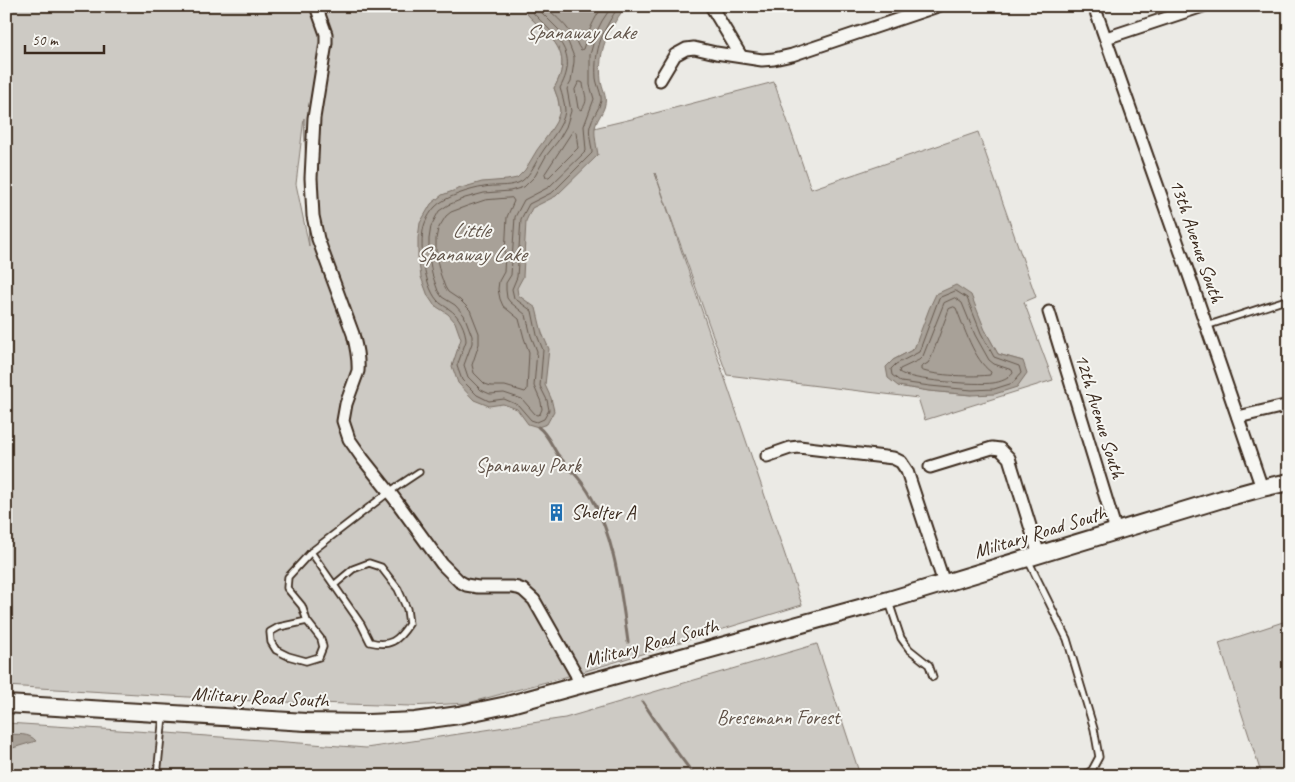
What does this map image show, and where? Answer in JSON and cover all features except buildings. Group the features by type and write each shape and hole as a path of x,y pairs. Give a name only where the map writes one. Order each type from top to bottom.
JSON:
{"main road":[{"name":"Military Road South","path":"6,704 306,722 395,722 484,710 889,600 1262,488 1289,482"}],"street":[{"path":"316,6 326,34 326,43 314,118 311,178 313,216 318,239 353,334 359,364 344,412 343,421 349,439 442,564 460,581 478,587 518,588 534,600 580,684"},
{"path":"711,6 741,56"},
{"path":"660,80 675,55 686,48 762,60 792,56 938,6"},
{"name":"13th Avenue South","path":"1094,6 1262,488"},
{"path":"1106,38 1203,6"},
{"name":"12th Avenue South","path":"1049,312 1116,532"},
{"path":"1238,417 1289,405"},
{"path":"767,456 799,447 894,458 901,462 907,471 944,583"},
{"path":"930,467 992,448 1000,449 1009,458 1033,557"}],"lane":[{"path":"1206,326 1289,299"},
{"path":"307,621 279,627 270,632 271,642 276,650 288,656 306,661 319,657 323,647 321,639 307,621 302,606 287,588 288,577 312,552 419,472"},
{"path":"312,552 334,585 361,624 370,642 380,644 391,643 402,635 409,624 407,609 398,589 381,567 369,563 352,569 334,585"},
{"path":"1033,557 1067,639 1094,729 1099,757 1092,770 1083,776"},
{"path":"889,600 901,638 909,649 929,665 932,677"},
{"path":"157,776 164,713"}],"green space":[{"name":"Spanaway Park","path":"6,6 521,6 530,18 551,38 559,50 562,68 554,88 560,111 594,128 774,82 811,189 978,132 1036,297 1024,302 1053,380 925,420 918,398 727,375 655,173 802,605 576,674 468,703 410,706 254,701 6,686","holes":["304,118 309,246 296,184","985,330 998,354 1023,361 971,395 898,386 893,360 914,349"]},
{"path":"1289,620 1289,776 1262,776 1219,643"},
{"name":"Bresemann Forest","path":"817,644 860,775 862,776 6,776 6,723 366,748 565,718"}],"water":[{"name":"Little Spanaway Lake","path":"521,6 625,7 609,33 601,60 601,81 605,101 595,128 598,155 556,196 532,208 526,221 523,277 517,288 518,295 536,308 542,333 549,349 545,385 554,411 547,424 538,427 528,424 517,409 503,404 489,406 474,400 458,383 452,366 461,339 455,322 448,314 434,305 428,296 421,277 418,257 420,223 431,204 442,195 461,188 482,182 517,178 525,170 556,122 560,111 554,88 562,68 561,56 556,44 530,18"},
{"path":"956,285 971,295 985,330 998,354 1023,361 1027,373 1017,387 995,394 971,395 898,386 888,378 886,367 893,360 914,349 936,294"},
{"path":"6,735 27,735 36,741 6,750"}],"waterway":[{"path":"538,427 547,436 558,455 583,484 594,501 602,520 609,539 619,581 628,642"},
{"path":"643,702 695,776"}],"place":[{"name":"Shelter A","path":"557,512"}],"water label":[{"name":"Spanaway Lake","path":"580,32"}]}
